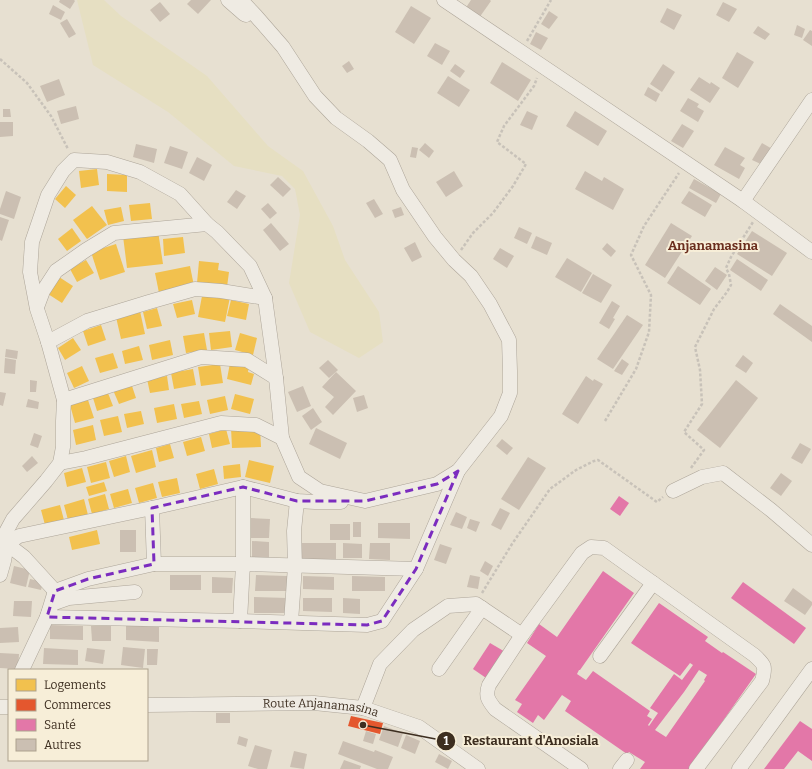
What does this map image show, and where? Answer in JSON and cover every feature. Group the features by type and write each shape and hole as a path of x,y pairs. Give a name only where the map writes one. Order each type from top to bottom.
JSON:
{"street":[{"path":"228,0 244,14 256,16"},
{"path":"47,617 367,625 382,621 416,569 458,471 501,416 510,393 509,340 493,310 471,276 454,260 435,237 403,190 390,160 368,141 336,118 315,96 283,47 241,0"},
{"path":"444,0 743,201 812,252"},
{"path":"743,201 812,100"},
{"path":"0,575 7,544 6,532 13,519 60,463 63,447 64,400 37,308 30,272 32,242 48,195 62,171 74,160 107,162 140,172 180,194 207,224 217,232 250,266 265,298 276,378 282,438 299,477 320,491 365,501"},
{"path":"37,308 43,291 56,271 114,233 207,224"},
{"path":"48,342 86,321 195,289 221,291 265,298"},
{"path":"64,400 201,357 247,360 276,378"},
{"path":"60,463 86,458 221,423 256,424 282,438"},
{"path":"7,544 19,536 243,487 297,501 365,501 437,484 458,471"},
{"path":"673,491 702,477 723,473 771,510 812,545"},
{"path":"240,621 244,564 243,487"},
{"path":"291,622 295,566 294,531 297,501"},
{"path":"152,508 154,564"},
{"path":"7,544 24,557 55,591"},
{"path":"581,769 495,709 488,701 487,691 489,685 522,635 582,553 591,547 604,548 762,662 765,670 762,681 696,769"},
{"path":"55,591 88,580 154,564 244,564 416,569"},
{"path":"600,656 653,583"},
{"path":"47,617 55,591"},
{"path":"22,669 52,604 69,598 135,592"},
{"path":"363,708 380,664 413,630 448,606 479,606 522,635"},
{"path":"439,670 479,606"},
{"path":"739,769 812,669"},
{"name":"Route Anjanamasina","path":"148,705 314,703 363,708 419,727 478,769"}],"path":[{"path":"520,51 529,39 551,0"},
{"path":"0,59 27,83 51,116 74,160"},
{"path":"454,260 473,234 493,213 513,186 526,164 497,142 504,126 534,86 541,65"},
{"path":"605,421 636,369 650,332 651,295 631,255 644,226 686,163"},
{"path":"687,472 704,450 684,432 702,404 700,370 695,347 714,308 727,292 730,285 729,274 726,268 731,257 758,213"},
{"path":"479,606 512,544 550,489 576,470 594,460 598,460 657,502 673,491"}],"highlighted area":[{"path":"458,471 416,569 382,621 367,625 47,617 55,591 88,579 154,564 152,508 243,487 297,501 365,501 437,484"}],"shaded area":[{"path":"77,0 104,0 121,16 207,76 268,146 303,171 333,226 345,260 379,312 383,342 359,358 310,332 289,283 300,215 295,189 282,176 234,166 168,112 93,65"}],"building: Logements":[{"path":"97,169 99,185 81,188 79,171"},
{"path":"107,174 127,175 127,192 107,191"},
{"path":"66,186 76,195 65,208 55,199"},
{"path":"150,203 152,219 131,221 129,205"},
{"path":"92,206 107,225 87,239 73,220"},
{"path":"121,207 124,221 108,225 104,210"},
{"path":"72,228 81,241 67,251 58,239"},
{"path":"158,231 163,264 127,268 123,236"},
{"path":"183,237 185,253 164,256 163,239"},
{"path":"116,244 125,272 100,280 91,252"},
{"path":"86,260 94,273 77,282 70,269"},
{"path":"199,261 219,263 218,270 229,272 227,287 197,283"},
{"path":"190,266 194,286 159,293 155,273"},
{"path":"59,277 73,286 62,303 48,294"},
{"path":"203,291 230,297 225,322 198,317"},
{"path":"192,300 195,314 177,318 173,304"},
{"path":"231,300 249,304 246,320 227,316"},
{"path":"157,308 162,326 147,329 143,312"},
{"path":"140,311 145,334 121,339 116,317"},
{"path":"101,325 106,340 88,346 83,331"},
{"path":"230,331 232,347 211,350 209,333"},
{"path":"204,333 207,350 186,353 183,336"},
{"path":"240,333 257,338 253,355 235,350"},
{"path":"73,338 81,350 65,360 58,348"},
{"path":"170,340 173,355 152,360 149,345"},
{"path":"139,346 143,360 125,364 122,351"},
{"path":"113,353 118,368 100,373 95,358"},
{"path":"230,363 249,367 248,372 254,374 251,385 227,379"},
{"path":"220,364 223,383 201,386 198,367"},
{"path":"82,366 89,381 74,388 67,373"},
{"path":"193,369 196,385 174,389 171,373"},
{"path":"167,376 169,390 150,393 147,379"},
{"path":"131,383 136,398 119,404 113,390"},
{"path":"108,393 113,406 97,411 93,398"},
{"path":"235,394 254,399 250,414 231,409"},
{"path":"225,396 228,410 210,414 207,400"},
{"path":"88,400 94,418 75,423 70,405"},
{"path":"199,401 202,414 184,418 181,404"},
{"path":"174,404 177,419 157,423 154,408"},
{"path":"141,411 144,424 127,428 124,414"},
{"path":"118,416 122,432 104,436 100,420"},
{"path":"93,425 96,440 76,445 73,430"},
{"path":"260,427 261,447 232,448 231,428"},
{"path":"226,429 230,444 212,448 209,434"},
{"path":"201,437 205,451 187,456 183,442"},
{"path":"170,444 174,458 159,462 156,448"},
{"path":"152,450 156,467 136,473 131,456"},
{"path":"126,456 130,472 114,477 109,461"},
{"path":"249,460 274,466 270,483 245,477"},
{"path":"106,462 110,478 91,483 87,467"},
{"path":"240,464 241,477 224,479 223,466"},
{"path":"82,468 86,482 67,487 64,473"},
{"path":"214,469 218,484 200,489 196,474"},
{"path":"177,478 180,493 162,497 158,482"},
{"path":"104,482 107,491 89,496 86,487"},
{"path":"153,483 157,498 139,503 135,488"},
{"path":"128,489 132,503 114,508 110,494"},
{"path":"105,494 109,509 92,514 88,499"},
{"path":"84,499 88,515 68,520 64,505"},
{"path":"60,505 64,520 45,525 41,510"},
{"path":"97,530 100,544 72,550 69,537"}],"building: Commerces":[{"path":"351,716 383,723 380,734 348,726"}],"building: Santé":[{"path":"619,496 629,503 620,516 610,509"},
{"path":"603,571 634,593 577,674 586,680 593,671 650,711 647,716 652,719 648,725 649,726 658,713 650,708 674,674 682,680 693,665 690,663 680,676 631,643 659,603 708,637 705,641 756,674 689,769 640,769 645,762 629,752 627,754 565,711 571,701 562,695 544,720 538,715 533,723 517,712 522,704 515,700 546,656 527,643 539,624 557,637","holes":["699,670 707,675 704,680 705,681 666,737 655,730"]},
{"path":"743,582 806,628 794,644 731,598"},
{"path":"490,643 507,653 489,680 473,669"},
{"path":"800,721 812,729 812,761 798,751 784,769 764,769"}],"building: Autres":[{"path":"60,0 75,1 70,9 59,2"},
{"path":"191,0 211,0 198,14 187,4"},
{"path":"471,0 491,1 479,18 465,9"},
{"path":"160,2 170,14 160,22 150,10"},
{"path":"723,2 737,9 729,22 716,15"},
{"path":"53,5 65,12 61,20 49,14"},
{"path":"411,6 431,18 414,44 395,32"},
{"path":"667,8 682,15 674,30 660,22"},
{"path":"549,11 558,17 549,29 541,24"},
{"path":"67,19 76,34 69,38 60,23"},
{"path":"797,25 805,29 802,38 794,35"},
{"path":"758,26 770,34 765,40 753,33"},
{"path":"810,30 812,31 812,46 803,40"},
{"path":"536,32 548,38 541,50 530,44"},
{"path":"435,43 450,51 442,65 427,56"},
{"path":"737,52 754,62 738,88 722,78"},
{"path":"349,61 354,69 347,73 342,66"},
{"path":"502,62 531,80 518,101 490,83"},
{"path":"455,64 465,71 460,78 450,71"},
{"path":"663,64 675,72 662,92 650,84"},
{"path":"448,76 470,90 459,107 437,93"},
{"path":"699,77 720,88 710,103 690,90"},
{"path":"59,79 65,95 47,102 40,86"},
{"path":"648,87 660,94 656,102 644,95"},
{"path":"688,98 699,104 697,107 704,111 698,122 680,111"},
{"path":"76,106 79,119 61,124 57,111"},
{"path":"3,109 10,109 11,117 3,117"},
{"path":"527,111 538,116 532,130 520,125"},
{"path":"575,111 607,131 598,146 566,126"},
{"path":"0,122 13,122 13,136 0,137"},
{"path":"682,124 694,131 683,148 671,141"},
{"path":"425,143 434,151 429,158 419,150"},
{"path":"762,143 774,150 765,166 752,160"},
{"path":"136,144 157,149 154,163 133,157"},
{"path":"170,146 188,152 182,169 164,163"},
{"path":"412,147 418,148 416,158 410,157"},
{"path":"725,147 745,158 740,165 745,168 739,179 714,165"},
{"path":"197,157 212,165 204,181 189,173"},
{"path":"454,171 463,186 446,197 436,182"},
{"path":"585,171 602,181 604,177 624,189 613,210 575,189"},
{"path":"278,177 291,189 283,197 270,185"},
{"path":"694,179 721,194 716,203 689,188"},
{"path":"236,190 246,196 237,209 227,202"},
{"path":"6,191 21,197 14,219 0,214 0,209"},
{"path":"689,191 712,205 705,217 681,203"},
{"path":"374,199 383,214 375,218 366,203"},
{"path":"268,203 277,213 270,219 261,209"},
{"path":"401,207 404,215 395,218 392,210"},
{"path":"0,217 9,220 2,241 0,240"},
{"path":"271,223 289,244 280,251 263,230"},
{"path":"671,223 692,236 665,278 645,265"},
{"path":"519,227 532,233 527,244 514,238"},
{"path":"752,231 787,253 772,276 737,254"},
{"path":"536,236 552,243 547,255 531,248"},
{"path":"415,242 422,257 412,262 404,248"},
{"path":"607,243 616,251 611,257 602,249"},
{"path":"500,248 514,256 507,268 493,259"},
{"path":"567,258 592,273 581,292 555,277"},
{"path":"737,259 768,280 761,291 730,270"},
{"path":"678,266 711,289 700,305 667,283"},
{"path":"715,267 727,275 717,290 705,281"},
{"path":"593,274 612,285 601,303 582,293"},
{"path":"612,301 620,306 609,329 599,323"},
{"path":"780,304 812,326 812,342 773,314"},
{"path":"627,315 643,325 613,369 597,359"},
{"path":"6,349 18,351 17,359 5,357"},
{"path":"743,355 753,363 746,373 735,366"},
{"path":"5,358 16,360 15,374 4,373"},
{"path":"622,359 629,364 622,375 614,371"},
{"path":"328,360 338,370 329,378 319,368"},
{"path":"336,372 356,391 333,415 325,407 334,397 322,387"},
{"path":"586,376 593,381 594,379 603,384 578,424 562,414"},
{"path":"30,380 37,381 36,392 30,392"},
{"path":"736,380 758,398 720,448 697,430"},
{"path":"303,386 311,406 297,412 288,392"},
{"path":"0,392 6,393 3,406 0,405"},
{"path":"364,395 368,408 357,412 353,398"},
{"path":"28,399 39,402 38,409 26,407"},
{"path":"313,408 322,422 311,430 302,416"},
{"path":"316,428 347,443 340,459 309,444"},
{"path":"34,433 42,436 38,448 30,445"},
{"path":"502,439 513,448 507,455 496,446"},
{"path":"800,443 811,449 802,464 791,458"},
{"path":"32,456 38,463 27,472 22,466"},
{"path":"528,457 546,468 519,510 501,499"},
{"path":"781,473 792,481 781,496 770,488"},
{"path":"500,508 510,513 501,530 491,525"},
{"path":"456,512 467,517 462,529 450,525"},
{"path":"251,518 270,519 269,538 251,538"},
{"path":"470,519 480,522 476,532 467,528"},
{"path":"353,522 361,522 361,537 353,537"},
{"path":"378,523 410,523 410,539 378,538"},
{"path":"330,524 350,524 350,540 330,540"},
{"path":"120,530 136,530 136,552 120,552"},
{"path":"252,541 269,542 269,561 252,561"},
{"path":"302,543 336,543 336,559 302,559"},
{"path":"343,543 362,544 362,558 343,558"},
{"path":"370,543 390,543 390,560 369,559"},
{"path":"440,544 452,548 446,564 434,560"},
{"path":"485,561 493,566 488,576 480,571"},
{"path":"14,566 30,570 26,587 10,583"},
{"path":"170,575 201,575 201,590 170,590"},
{"path":"256,575 287,576 287,591 255,591"},
{"path":"470,575 480,577 478,589 467,587"},
{"path":"303,576 334,577 334,590 303,589"},
{"path":"352,576 385,577 385,591 352,591"},
{"path":"212,577 233,578 232,593 212,593"},
{"path":"30,579 43,582 41,590 28,587"},
{"path":"793,588 812,602 812,605 805,615 784,601"},
{"path":"254,597 288,598 288,613 254,613"},
{"path":"303,598 332,598 332,612 303,611"},
{"path":"343,598 360,599 360,614 343,613"},
{"path":"14,601 32,601 31,617 13,616"},
{"path":"50,625 83,626 83,640 50,639"},
{"path":"126,625 159,627 159,642 126,640"},
{"path":"91,626 111,626 111,641 92,641"},
{"path":"18,627 19,642 0,643 0,628"},
{"path":"123,647 145,649 143,668 121,665"},
{"path":"44,648 78,650 78,665 43,664"},
{"path":"87,648 105,650 103,664 85,661"},
{"path":"147,649 158,649 157,665 147,665"},
{"path":"0,653 19,654 18,669 0,668"},
{"path":"216,713 230,713 230,723 216,723"},
{"path":"384,726 403,733 398,747 379,740"},
{"path":"366,731 376,734 373,744 363,741"},
{"path":"406,735 420,741 415,754 401,748"},
{"path":"239,736 248,739 246,747 237,744"},
{"path":"343,741 393,757 388,769 377,769 338,754"},
{"path":"255,745 272,750 267,769 258,769 248,766"},
{"path":"294,751 307,754 304,769 290,767"},
{"path":"439,754 452,761 448,769 435,762"},
{"path":"344,760 361,766 360,769 340,769"}],"place":[{"name":"Restaurant d'Anosiala","path":"363,725"}],"district":[{"name":"Anjanamasina","path":"713,245"}]}
